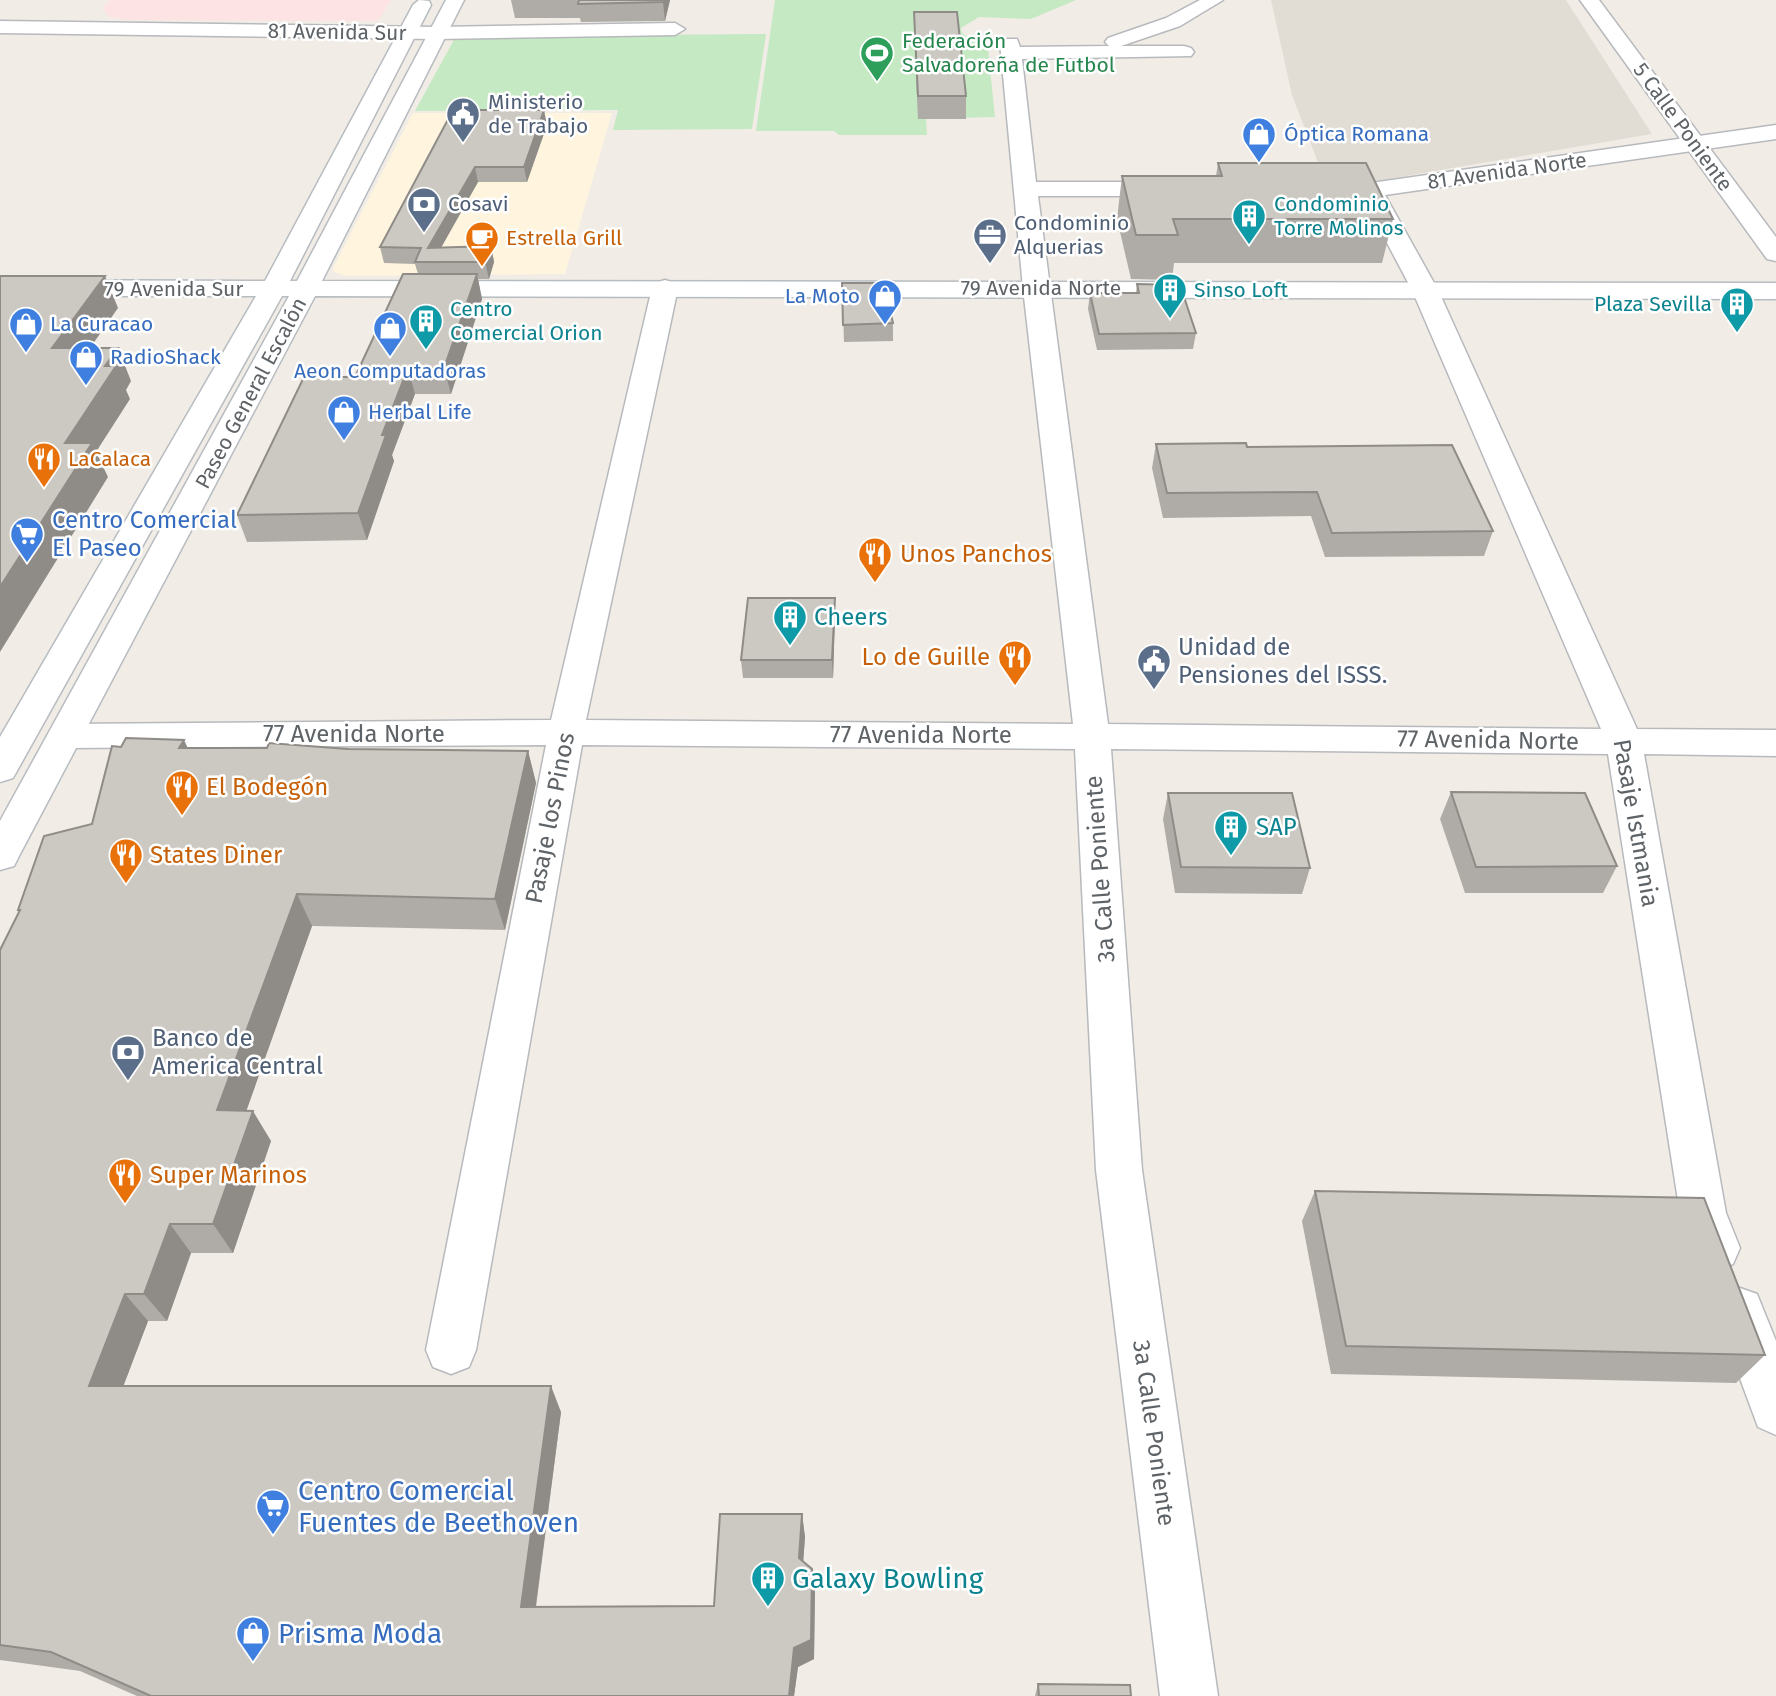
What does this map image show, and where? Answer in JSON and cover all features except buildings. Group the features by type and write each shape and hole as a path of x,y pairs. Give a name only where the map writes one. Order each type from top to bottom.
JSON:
{"street":[{"name":"Paseo General Escalón","path":"0,769 9,739 273,289 424,0"},
{"name":"Paseo General Escalón","path":"0,856 306,288 455,0"},
{"path":"1072,53 1130,38 1173,22 1214,0"},
{"name":"5 Calle Poniente","path":"1589,0 1776,254"},
{"path":"0,46 8,28 58,6"},
{"path":"1072,53 1186,59 1173,22"},
{"name":"81 Avenida Sur","path":"8,28 436,33 675,29"},
{"name":"3a Calle Poniente","path":"1072,53 1011,48 1036,288 1091,736 1119,1170 1189,1696"},
{"name":"81 Avenida Norte","path":"1344,190 1371,190 1776,132"},
{"path":"1026,189 1192,189"},
{"name":"Pasaje Istmania","path":"1371,190 1425,290 1624,741 1703,1213 1776,1409"},
{"name":"79 Avenida Sur","path":"0,288 306,288"},
{"name":"79 Avenida Norte","path":"306,288 1776,291"},
{"name":"Pasaje los Pinos","path":"451,1350 566,732 665,288"},
{"name":"77 Avenida Norte","path":"66,736 566,732 1776,743"}],"shaded area":[{"path":"110,0 391,0 378,21 128,20 109,17 102,8"},
{"path":"1271,0 1566,0 1652,134 1382,180 1326,183 1292,95"},
{"path":"413,113 612,113 565,274 346,276 334,272 333,268"}],"green space":[{"name":"Federación Salvadoreña de Futbol","path":"775,0 1076,0 1031,19 979,17 961,28 962,33 988,49 995,117 926,119 927,135 839,135 834,131 756,131"},
{"path":"766,34 752,129 613,130 618,110 415,111 456,36"}],"place":[{"name":"Federación Salvadoreña de Futbol","path":"877,83"},
{"name":"Ministerio de Trabajo","path":"463,144"},
{"name":"Óptica Romana","path":"1259,164"},
{"name":"Cosavi","path":"424,234"},
{"name":"Condominio Torre Molinos","path":"1249,246"},
{"name":"Condominio Alquerias","path":"990,265"},
{"name":"Estrella Grill","path":"482,268"},
{"name":"Sinso Loft","path":"1170,320"},
{"name":"La Moto","path":"885,326"},
{"name":"Plaza Sevilla","path":"1737,334"},
{"name":"Centro Comercial Orion","path":"426,351"},
{"name":"La Curacao","path":"26,354"},
{"name":"Aeon Computadoras","path":"390,358"},
{"name":"RadioShack","path":"86,387"},
{"name":"Herbal Life","path":"344,442"},
{"name":"LaCalaca","path":"44,489"},
{"name":"Centro Comercial El Paseo","path":"27,564"},
{"name":"Unos Panchos","path":"875,584"},
{"name":"Cheers","path":"790,647"},
{"name":"Lo de Guille","path":"1015,687"},
{"name":"Unidad de Pensiones del ISSS.","path":"1154,691"},
{"name":"El Bodegón","path":"182,817"},
{"name":"SAP","path":"1231,857"},
{"name":"States Diner","path":"126,885"},
{"name":"Banco de America Central","path":"128,1082"},
{"name":"Super Marinos","path":"125,1205"},
{"name":"Centro Comercial Fuentes de Beethoven","path":"273,1536"},
{"name":"Galaxy Bowling","path":"768,1608"},
{"name":"Prisma Moda","path":"253,1663"}]}
